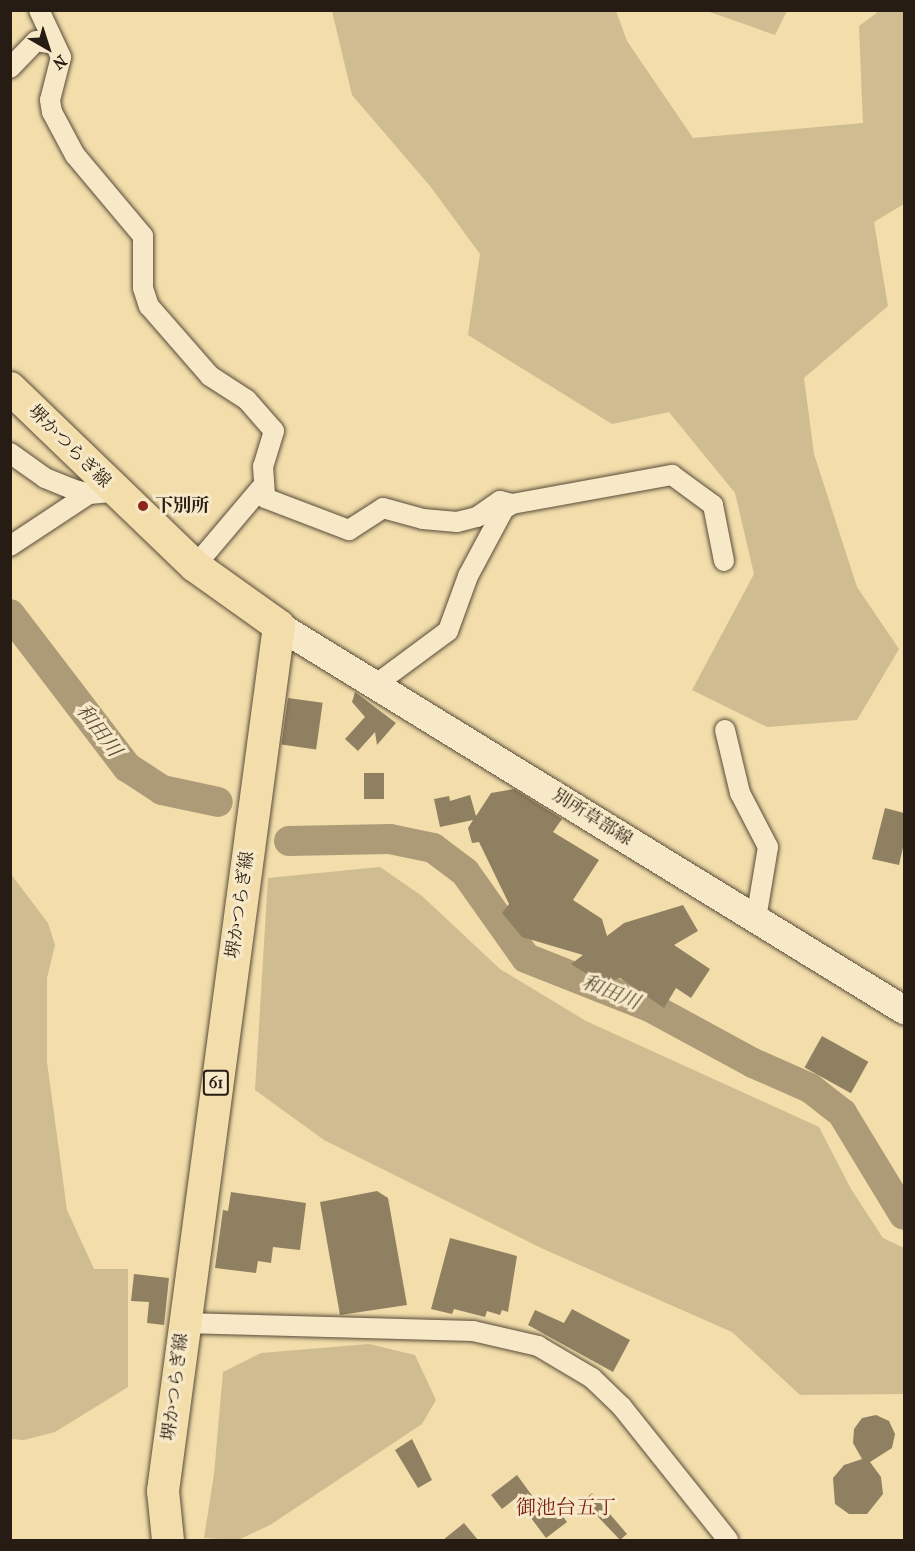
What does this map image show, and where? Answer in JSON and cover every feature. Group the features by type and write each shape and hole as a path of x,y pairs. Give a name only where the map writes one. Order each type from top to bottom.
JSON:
{"main road":[{"name":"堺かつらぎ線","path":"10,388 102,493 195,566 279,626 163,1491 168,1540"},
{"name":"別所草部線","path":"279,626 904,1010"}],"street":[{"path":"39,10 61,57 50,100 52,112 75,155 143,236 143,288 149,306 210,376 247,400 274,431 263,466 261,488 265,498 349,530 383,508 423,519 457,522 477,516 500,501 512,504"},
{"path":"10,68 36,41 54,44"},
{"path":"10,453 45,478 102,493"},
{"path":"375,685 448,631 468,576 504,508 512,504 672,476 713,505 723,561"},
{"path":"195,566 261,488"},
{"path":"10,546 102,493"},
{"path":"725,730 740,793 768,847 756,919"},
{"path":"184,1323 473,1330 538,1346 592,1378 622,1407 728,1540"}],"shaded area":[{"path":"332,11 616,11 627,41 693,138 863,123 859,26 879,11 904,11 904,204 874,222 888,306 804,378 814,454 857,587 899,649 857,720 767,727 692,690 754,574 735,493 669,412 612,424 468,335 480,254 430,186 352,95"},
{"path":"707,11 787,11 775,35"},
{"path":"380,867 422,896 500,969 586,1021 819,1127 851,1189 883,1238 904,1248 904,1394 800,1395 732,1332 541,1248 324,1140 255,1090 268,878"},
{"path":"10,873 48,923 55,945 47,978 47,1062 67,1210 94,1269 128,1269 128,1387 55,1432 24,1440 10,1439"},
{"path":"369,1344 415,1355 436,1400 422,1424 270,1525 238,1540 204,1538 214,1474 223,1372 261,1353"}],"building":[{"path":"355,692 396,723 377,745 375,732 358,751 345,739 365,717 352,702"},
{"path":"288,698 323,703 316,749 281,745"},
{"path":"364,773 384,773 384,799 364,799"},
{"path":"514,789 562,819 553,832 599,860 573,900 602,919 607,936 624,923 683,905 698,931 674,945 710,969 691,998 676,988 664,1008 620,978 603,984 571,964 583,955 522,937 502,913 509,904 479,842 472,843 468,828 473,820 440,827 434,799 449,796 450,801 470,795 476,816 491,793"},
{"path":"885,808 904,813 904,843 899,865 872,859"},
{"path":"822,1036 868,1062 851,1093 805,1067"},
{"path":"377,1191 388,1198 407,1305 340,1315 320,1202"},
{"path":"231,1192 306,1203 300,1250 273,1247 271,1263 258,1261 256,1273 215,1268 223,1210 228,1211"},
{"path":"450,1238 517,1256 508,1312 502,1310 500,1315 487,1311 485,1317 454,1309 452,1314 431,1309"},
{"path":"134,1274 169,1278 164,1325 147,1323 149,1302 131,1301"},
{"path":"572,1309 630,1340 613,1372 528,1325 535,1310 564,1323"},
{"path":"876,1415 889,1421 895,1434 892,1448 870,1462 881,1477 883,1494 867,1514 849,1514 835,1504 833,1478 844,1465 862,1459 853,1443 854,1429 862,1418"},
{"path":"412,1439 432,1480 418,1488 395,1450"},
{"path":"517,1475 539,1505 549,1498 567,1522 546,1538 516,1498 502,1509 491,1495"},
{"path":"592,1493 627,1534 620,1540 583,1501"},
{"path":"464,1523 478,1540 443,1540"}],"waterway":[{"name":"和田川","path":"10,614 127,767 162,790 218,802"},
{"name":"和田川","path":"289,841 390,839 433,848 465,872 526,958 650,1007 753,1063 810,1088 842,1113 904,1215"}],"place":[{"name":"下別所","path":"143,506"}],"district":[{"name":"御池台五丁","path":"566,1507"}]}
